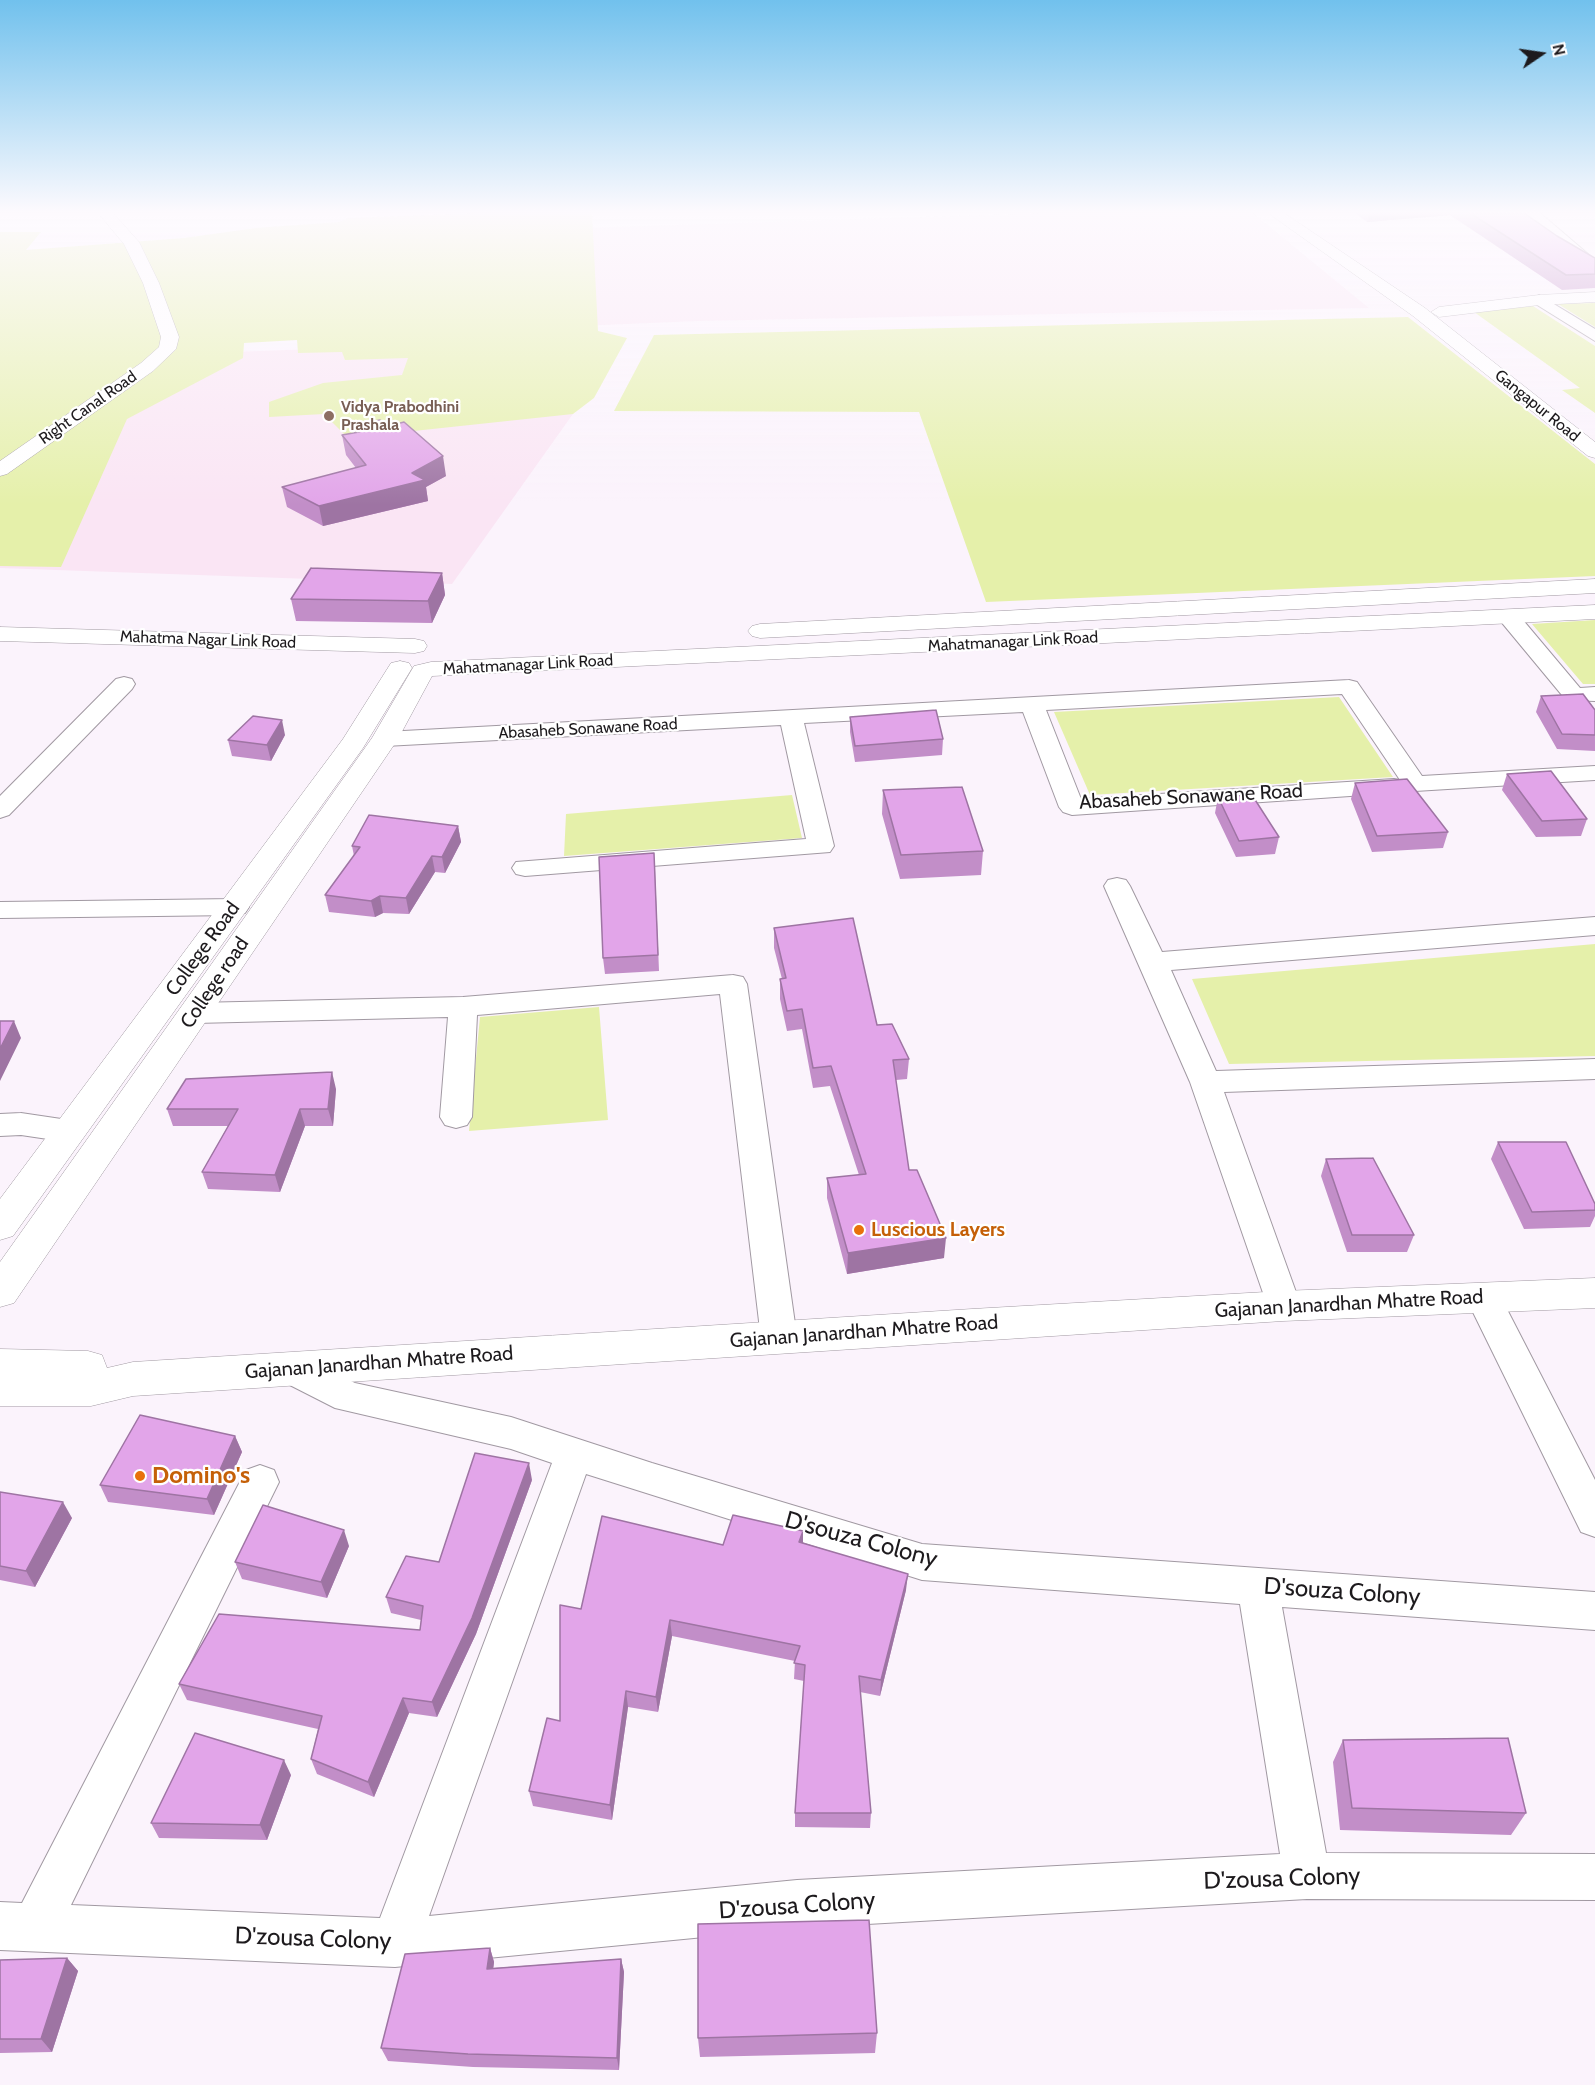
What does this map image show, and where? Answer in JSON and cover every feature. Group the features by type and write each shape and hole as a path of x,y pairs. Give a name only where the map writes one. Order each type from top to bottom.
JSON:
{"main road":[{"name":"Right Canal Road","path":"0,470 147,367 167,350 170,337 161,310"},
{"name":"Gangapur Road","path":"1417,310 1595,452"},
{"name":"Gangapur Road","path":"1436,310 1577,416"},
{"path":"1439,312 1453,310"},
{"name":"Mahatmanagar Link Road","path":"417,661 1595,586"},
{"name":"Mahatmanagar Link Road","path":"417,661 1509,618 1595,612"},
{"name":"Mahatma Nagar Link Road","path":"0,634 417,661"},
{"name":"Mahatma Nagar Link Road","path":"0,656 328,666 417,661"},
{"name":"College road","path":"0,1292 386,739 417,661"},
{"name":"College Road","path":"0,1226 354,742 417,661"},
{"name":"Gajanan Janardhan Mhatre Road","path":"0,1389 91,1389 133,1379 1283,1306 1595,1293"},
{"name":"Gajanan Janardhan Mhatre Road","path":"0,1365 92,1367 133,1379"}],"street":[{"path":"1555,310 1595,336"},
{"path":"1509,618 1574,695 1595,694"},
{"path":"4,800 124,684"},
{"name":"Abasaheb Sonawane Road","path":"386,739 1033,706 1349,687 1415,784"},
{"name":"Abasaheb Sonawane Road","path":"1033,706 1072,807 1595,773"},
{"path":"525,868 821,846 791,718"},
{"path":"1117,886 1205,1082 1283,1306"},
{"path":"0,910 235,907"},
{"path":"1153,962 1595,926"},
{"path":"195,1013 463,1007 732,984 779,1338"},
{"path":"456,1117 463,1007"},
{"path":"1205,1082 1595,1069"},
{"path":"0,1125 21,1124 68,1131"},
{"path":"1484,1298 1595,1520"},
{"name":"D'souza Colony","path":"293,1369 348,1397 511,1433 652,1480 922,1562 1595,1611"},
{"path":"395,1943 574,1454"},
{"path":"18,1927 260,1482"},
{"path":"1258,1586 1306,1876"},
{"name":"D'zousa Colony","path":"18,1927 395,1943 797,1904 1306,1876 1595,1877"}],"shaded area":[{"path":"576,310 1250,310 698,321 580,326"},
{"name":"Vidya Prabodhini Prashala","path":"627,338 452,584 0,568 0,478 173,354"}],"green space":[{"path":"0,310 597,310 598,331 627,338 594,398 573,414 348,438 324,414 269,417 269,402 323,383 402,375 408,358 345,360 342,352 298,353 297,340 244,343 243,358 127,419 61,567 0,566"},
{"path":"1540,310 1595,346 1595,413 1562,390 1580,388 1474,312"},
{"path":"1568,310 1595,310 1595,327"},
{"path":"1408,317 1595,464 1595,576 986,602 919,412 614,411 654,335"},
{"path":"1595,620 1595,684 1583,684 1532,624"},
{"path":"1339,697 1393,777 1090,795 1054,712"},
{"path":"792,795 802,838 564,856 566,814"},
{"path":"1595,944 1595,1056 1229,1064 1192,979"},
{"path":"599,1007 608,1120 469,1131 480,1017"}],"building":[{"path":"380,420 389,426 404,422 443,456 412,473 425,480 319,506 282,487 366,465 342,435 359,432 354,425"},
{"path":"311,568 442,573 428,601 291,599"},
{"path":"1583,694 1595,710 1595,735 1562,734 1541,696"},
{"path":"936,710 943,739 855,746 850,717"},
{"path":"253,716 282,720 267,745 228,740"},
{"path":"1551,771 1587,819 1542,821 1507,774"},
{"path":"1407,779 1448,832 1377,836 1355,783"},
{"path":"962,787 983,851 901,855 883,790"},
{"path":"1252,795 1279,837 1239,841 1218,797"},
{"path":"369,815 458,826 442,857 432,856 406,898 380,896 371,901 325,895 360,847 352,846"},
{"path":"654,853 658,955 603,958 599,857"},
{"path":"853,918 877,1025 892,1024 909,1059 893,1060 909,1170 917,1170 946,1238 848,1253 827,1178 866,1174 831,1066 813,1068 802,1009 787,1011 780,979 786,978 774,928"},
{"path":"0,1021 14,1021 0,1049"},
{"path":"332,1072 328,1109 300,1109 275,1175 202,1172 238,1109 167,1109 186,1079"},
{"path":"1498,1142 1566,1142 1595,1204 1595,1210 1532,1212"},
{"path":"1373,1158 1414,1235 1352,1235 1326,1159"},
{"path":"140,1415 235,1436 207,1499 100,1485"},
{"path":"475,1453 529,1463 472,1618 432,1702 403,1698 368,1782 311,1759 322,1716 179,1684 219,1614 420,1630 423,1606 386,1597 406,1556 439,1562"},
{"path":"0,1492 63,1502 26,1571 0,1566"},
{"path":"263,1505 344,1530 321,1582 235,1562"},
{"path":"733,1515 803,1531 799,1542 908,1574 881,1680 859,1676 871,1813 795,1813 805,1665 794,1663 800,1646 670,1620 656,1697 626,1691 610,1805 529,1791 547,1718 560,1721 560,1605 581,1609 602,1516 723,1545"},
{"path":"195,1733 284,1760 260,1825 151,1823"},
{"path":"1508,1738 1526,1813 1352,1808 1343,1740"},
{"path":"869,1920 877,2033 698,2038 698,1924"},
{"path":"490,1948 487,1969 621,1959 617,2058 468,2054 381,2048 405,1954"},
{"path":"67,1958 41,2039 0,2039 0,1960"}],"place":[{"name":"Vidya Prabodhini Prashala","path":"329,416"},
{"name":"Luscious Layers","path":"859,1230"},
{"name":"Domino's","path":"140,1476"}]}
